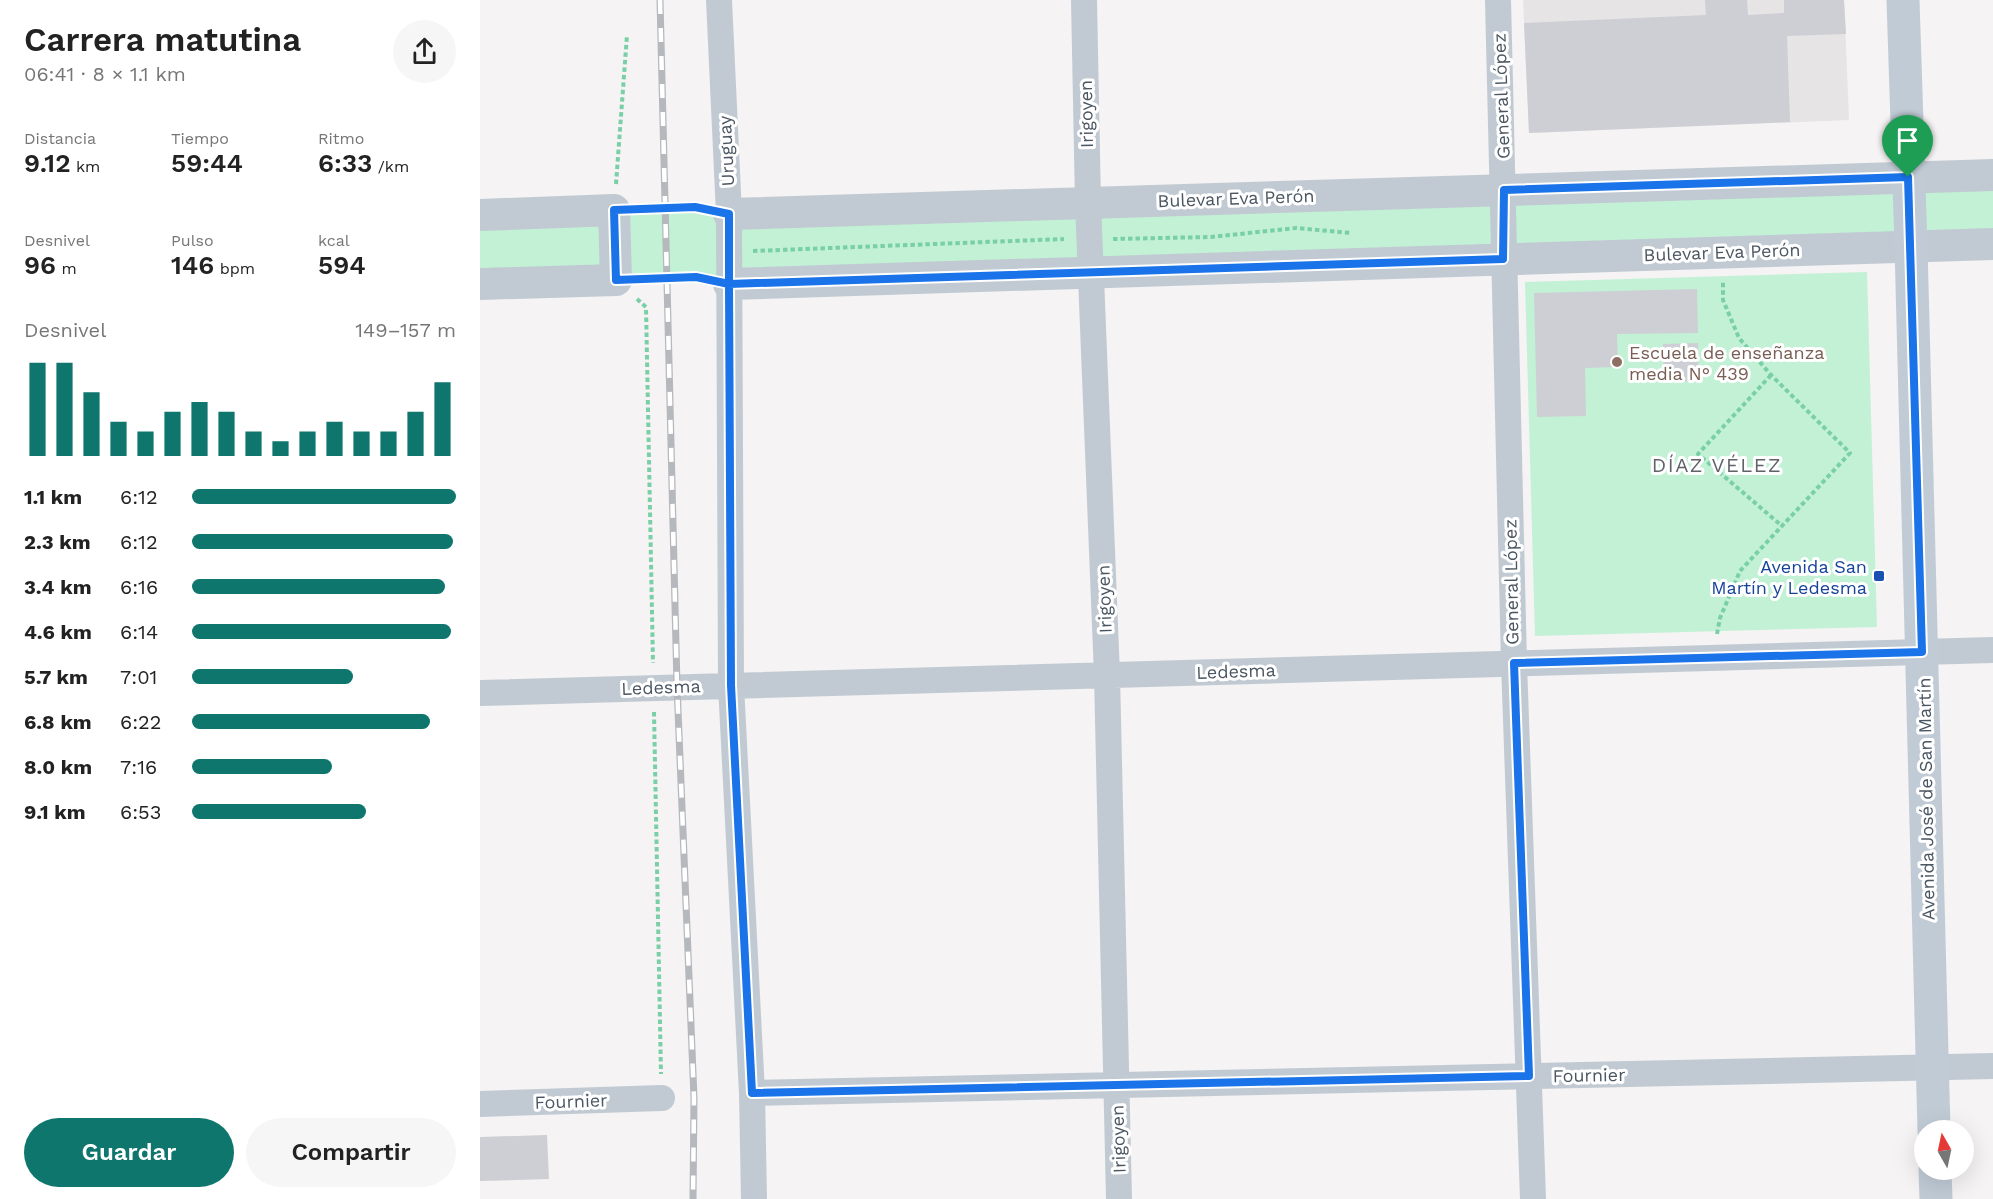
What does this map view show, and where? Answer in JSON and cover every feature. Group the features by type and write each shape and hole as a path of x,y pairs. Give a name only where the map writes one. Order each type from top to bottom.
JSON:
{"main road":[{"name":"Avenida José de San Martín","path":"1903,0 1934,1120"},
{"path":"1935,1180 1936,1199"}],"street":[{"name":"Uruguay","path":"719,0 729,214 731,685 752,1093 754,1199"},
{"name":"Irigoyen","path":"1084,0 1088,203 1107,675 1119,1199"},
{"name":"General López","path":"1498,0 1514,663 1533,1199"},
{"name":"Bulevar Eva Perón","path":"729,214 1993,175"},
{"path":"480,214 614,210 616,280 480,284"},
{"name":"Bulevar Eva Perón","path":"729,284 1993,244"},
{"name":"Ledesma","path":"480,693 1993,650"},
{"name":"Fournier","path":"752,1093 1116,1087 1993,1066"},
{"name":"Fournier","path":"480,1104 662,1098"}],"path":[{"path":"627,35 614,210 695,207 729,214"},
{"path":"1712,658 1720,618 1740,571 1850,453 1771,375 1739,338 1723,300 1723,252"},
{"path":"616,280 696,277 729,284"},
{"path":"1771,375 1698,454 1782,526"}],"shaded area":[{"path":"1523,0 1844,0 1849,120 1529,133"}],"green space":[{"path":"1993,175 1993,244 729,284 696,277 480,284 480,215 695,207 729,214"},
{"path":"1867,272 1877,627 1535,636 1525,282"}],"building":[{"path":"1705,0 1747,0 1748,15 1784,13 1784,0 1844,0 1846,34 1787,36 1790,122 1529,133 1524,23 1706,15"},
{"name":"Escuela de enseñanza media N° 439","path":"1697,289 1698,333 1617,334 1618,367 1585,368 1586,416 1537,417 1534,293"},
{"path":"1698,343 1699,381 1664,382 1663,344"},
{"path":"547,1135 549,1179 480,1181 480,1137"}],"railway":[{"path":"660,0 677,686 694,1098 693,1199"}],"place":[{"name":"Escuela de enseñanza media N° 439","path":"1617,362"},
{"name":"Avenida San Martín y Ledesma","path":"1879,576"}],"district":[{"name":"DÍAZ VÉLEZ","path":"1717,465"}],"route":[{"path":"1908,177 1504,190 1503,259 729,284 696,277 616,280 614,210 695,207 729,214 729,284 731,685 752,1093 1116,1087 1529,1076 1514,663 1922,652 1908,177"}]}
